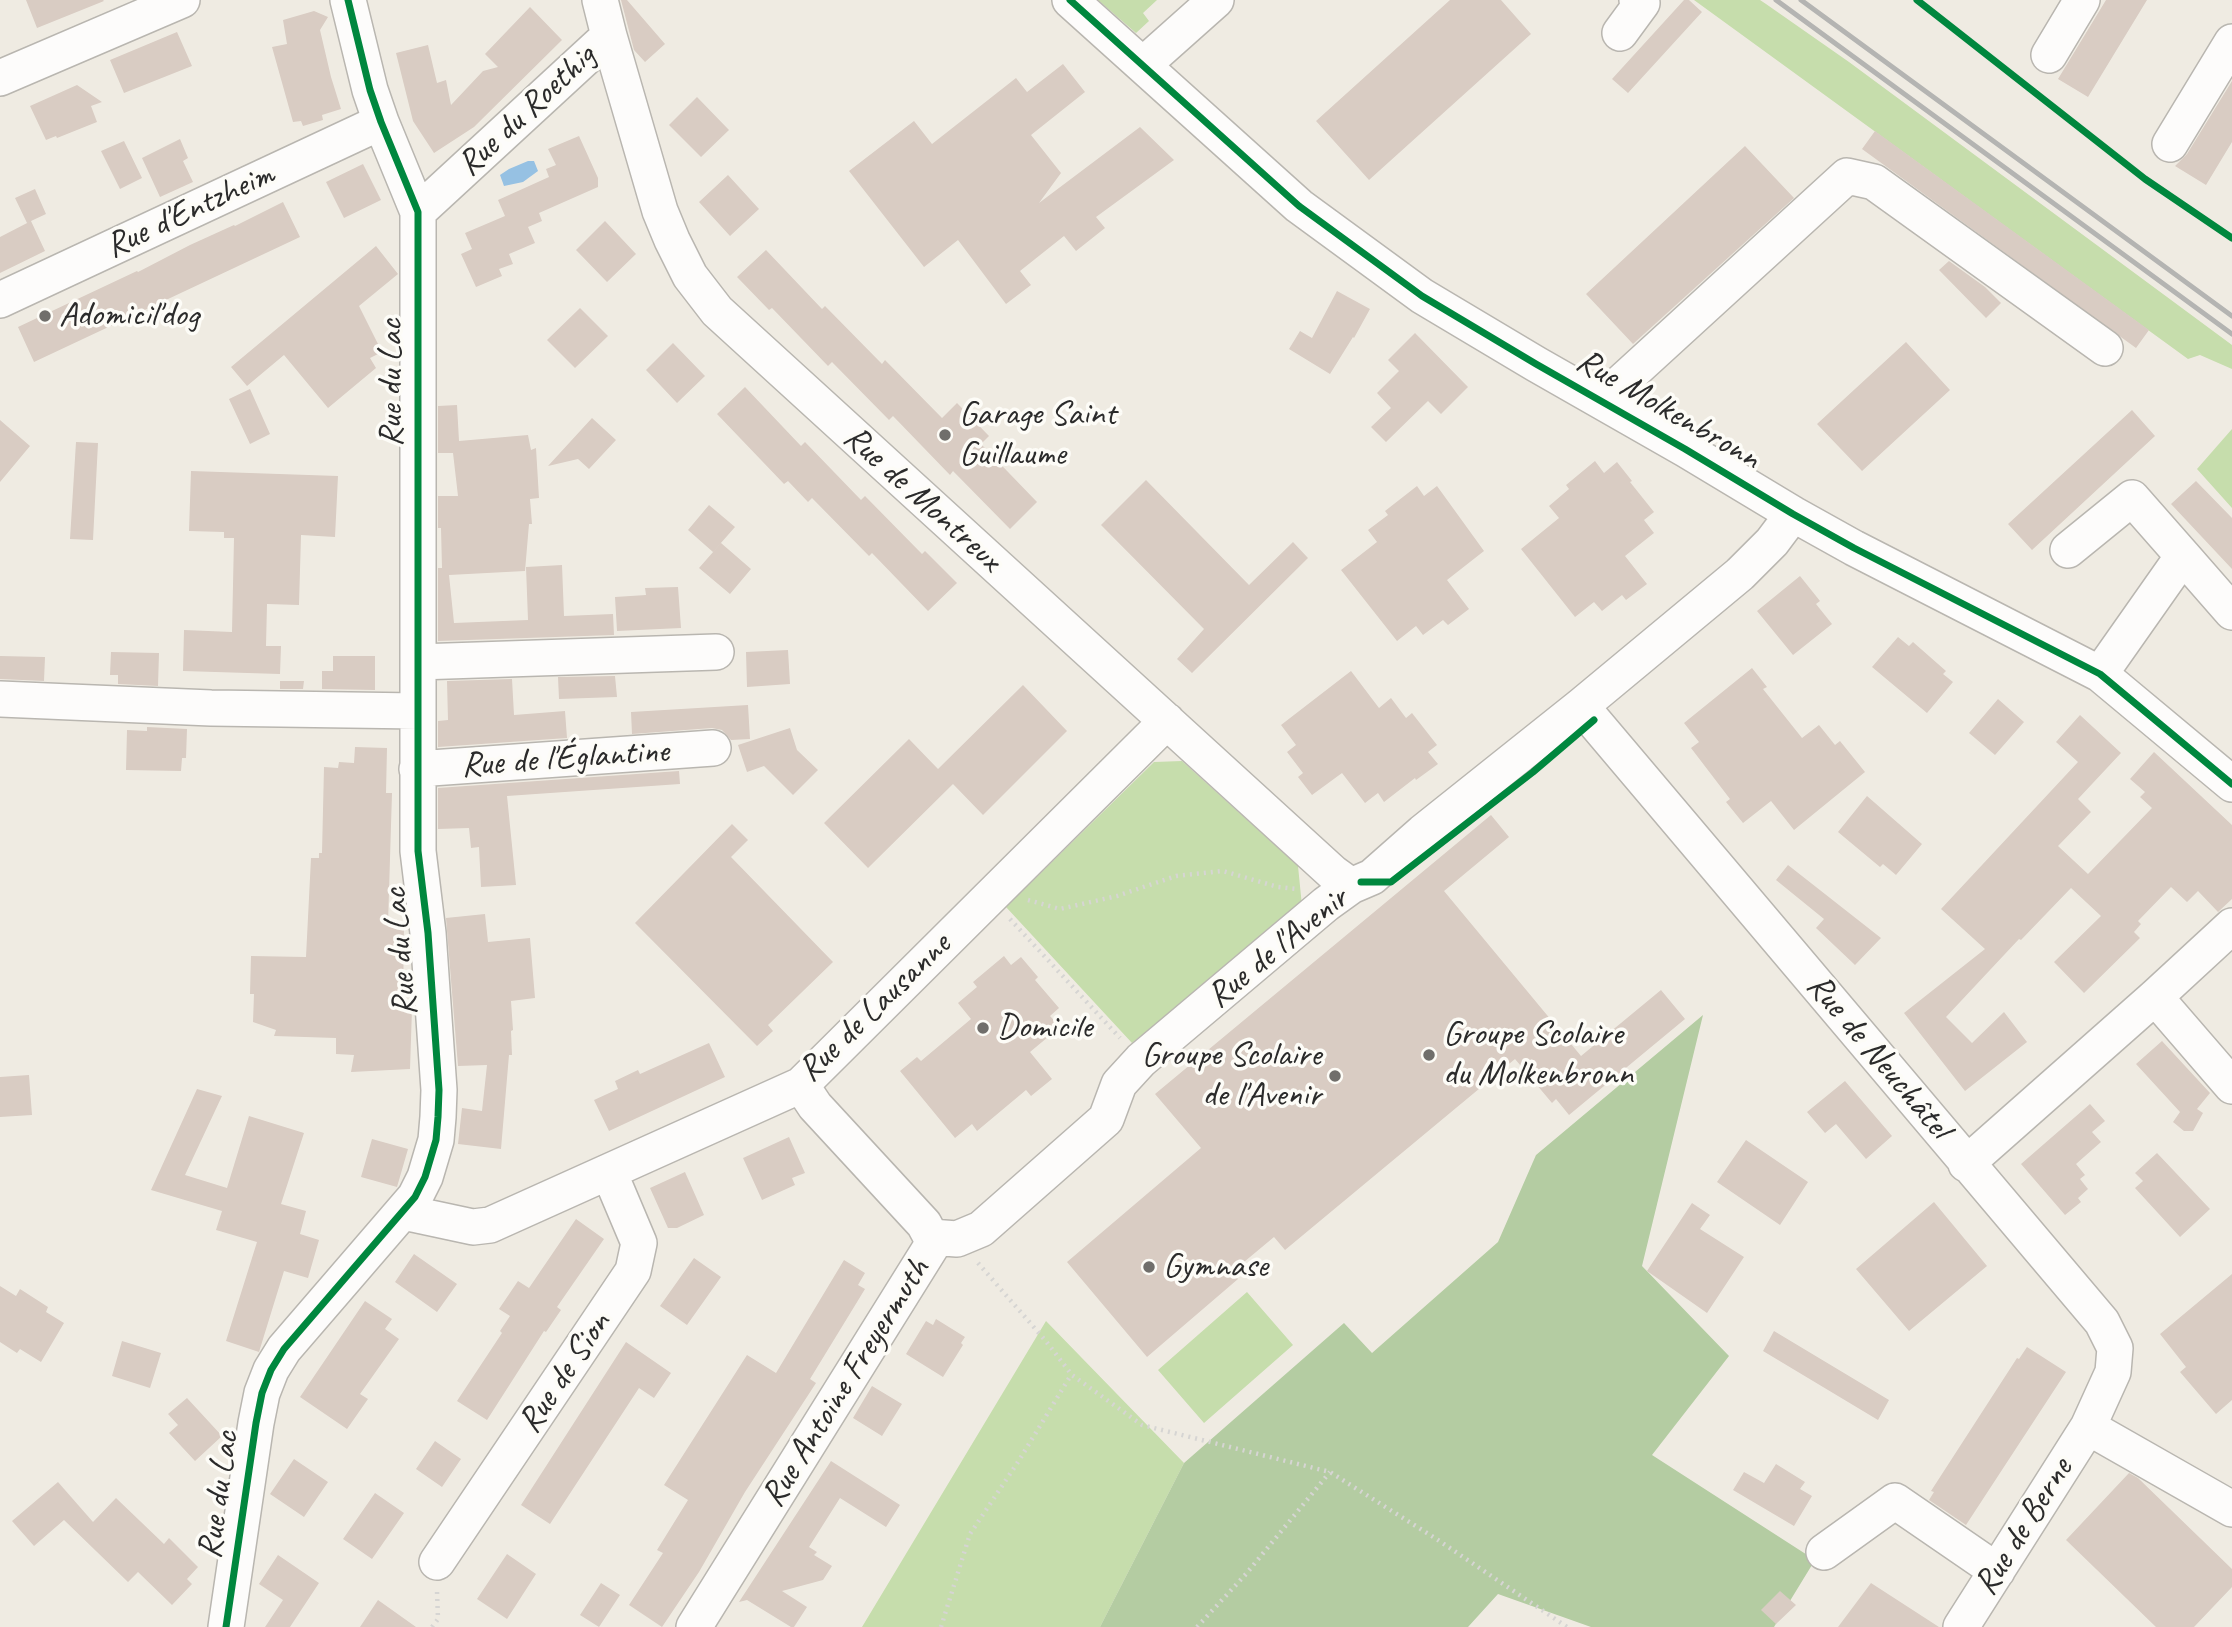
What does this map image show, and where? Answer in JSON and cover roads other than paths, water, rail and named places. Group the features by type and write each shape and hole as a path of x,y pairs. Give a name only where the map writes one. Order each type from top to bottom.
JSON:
{"street":[{"path":"0,78 182,0"},
{"path":"348,0 370,90 418,212"},
{"name":"Rue du Roethig","path":"418,212 609,36 600,0"},
{"name":"Rue Molkenbronn","path":"1070,0 1299,206 1401,282 1793,514 2100,674 2232,783"},
{"path":"1143,65 1216,0"},
{"path":"1620,33 1642,3 1637,0"},
{"path":"2049,55 2082,0"},
{"name":"Rue de Montreux","path":"609,36 660,211 681,260 703,294 741,335 1342,879"},
{"path":"2170,144 2232,42"},
{"name":"Rue d'Entzheim","path":"0,300 381,122"},
{"path":"1602,400 1847,176 1874,182 2105,348"},
{"name":"Rue du Lac","path":"226,1627 256,1423 262,1393 271,1370 284,1349 415,1197 425,1177 436,1140 439,1090 429,933 418,851 418,212"},
{"path":"2068,551 2132,498 2232,612"},
{"name":"Rue de l'Avenir","path":"944,1238 981,1228 1106,1119 1119,1084 1141,1060 1326,904 1342,879 1372,877 1423,832 1740,574 1772,542 1793,514"},
{"path":"2100,674 2183,556"},
{"path":"418,662 716,652"},
{"path":"0,699 212,708 418,711"},
{"name":"Rue de Neuchâtel","path":"1581,706 2102,1322 2115,1348 2113,1372 2088,1427"},
{"name":"Rue de Lausanne","path":"403,1212 473,1227 490,1225 801,1085 1167,721"},
{"name":"Rue de l'Églantine","path":"417,769 713,748"},
{"path":"1966,1164 2232,926"},
{"path":"2155,997 2232,1086"},
{"name":"Rue Antoine Freyermuth","path":"694,1627 931,1247 944,1238 924,1224 815,1106 801,1085"},
{"name":"Rue de Sion","path":"437,1562 634,1271 639,1243 609,1171"},
{"path":"2088,1427 2232,1509"},
{"name":"Rue de Berne","path":"1961,1627 2088,1427"},
{"path":"1824,1552 1895,1502 1997,1571"}],"water":[{"path":"528,161 534,161 538,171 523,182 504,186 500,175"}],"railway":[{"path":"1776,0 2232,334"},
{"path":"1801,0 2232,316"}],"place":[{"name":"Adomicil'dog","path":"45,316"},
{"name":"Garage Saint Guillaume","path":"945,435"},
{"name":"Domicile","path":"983,1028"},
{"name":"Groupe Scolaire du Molkenbronn","path":"1429,1055"},
{"name":"Groupe Scolaire de l'Avenir","path":"1335,1076"},
{"name":"Gymnase","path":"1149,1267"}]}
